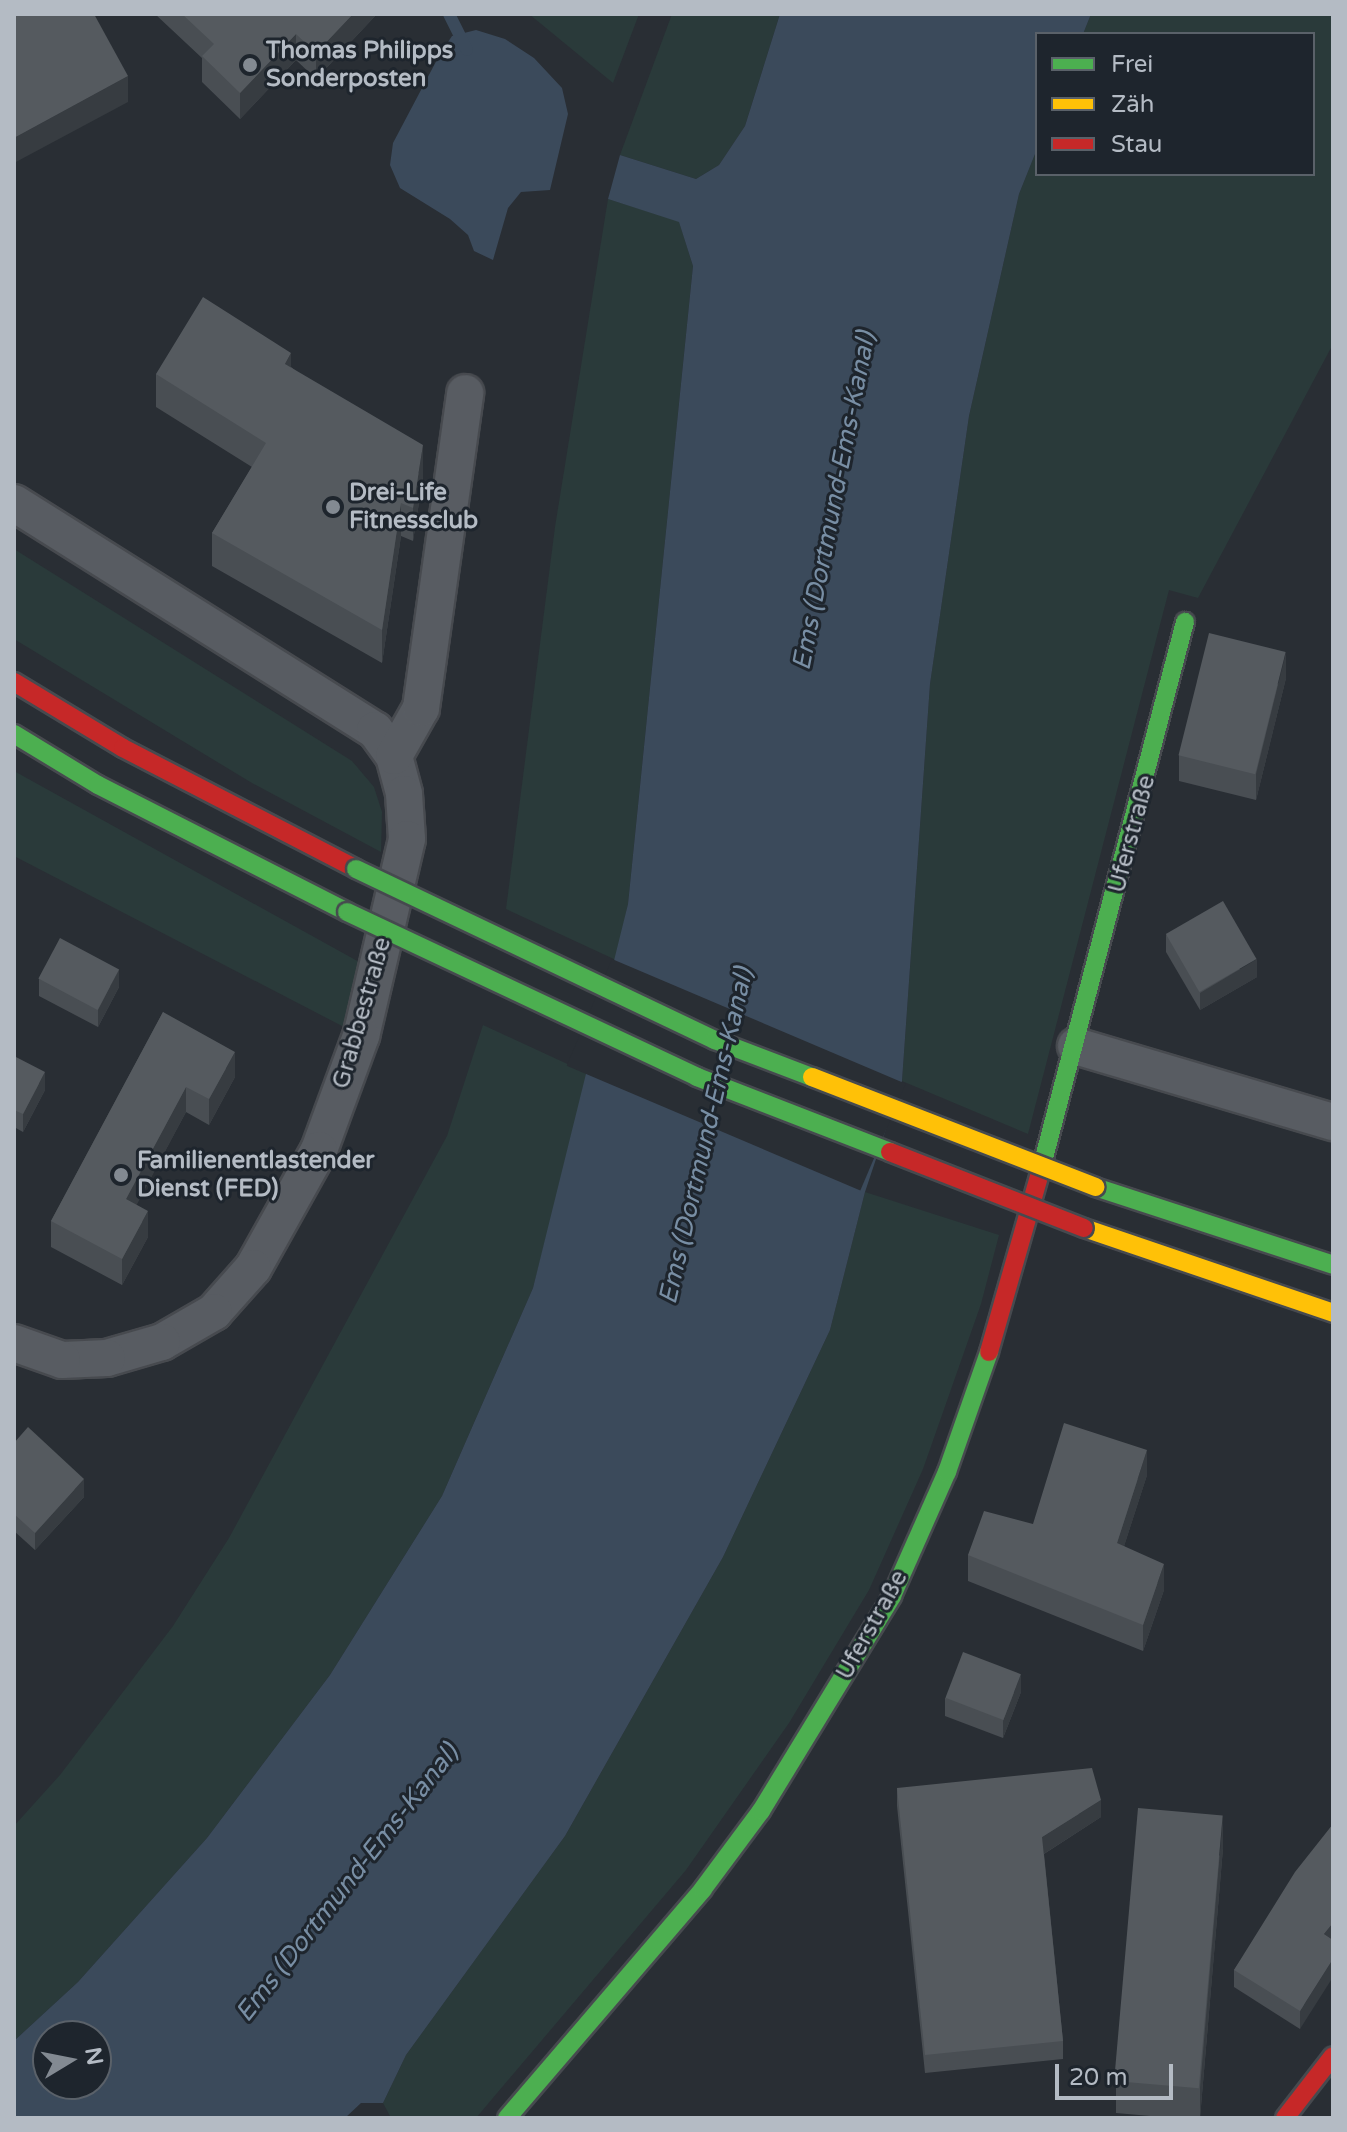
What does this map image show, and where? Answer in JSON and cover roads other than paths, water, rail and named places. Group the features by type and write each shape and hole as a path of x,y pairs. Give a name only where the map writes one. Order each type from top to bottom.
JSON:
{"main road":[{"name":"Uferstraße","path":"507,2118 703,1889 761,1811 892,1596 947,1472 991,1353 1076,1046 1185,622"},
{"path":"14,682 123,748 356,869 715,1040 1095,1187 1333,1265"},
{"path":"14,734 98,785 347,912 697,1077 1084,1228 1333,1313"},
{"path":"1285,2118 1333,2056"}],"street":[{"path":"394,756 421,708 465,393"},
{"name":"Grabbestraße","path":"14,503 375,730 394,756 404,794 407,839 361,1036 319,1150 253,1268 214,1312 162,1342 107,1358 62,1360 14,1343"},
{"path":"1076,1046 1333,1122"}],"water":[{"name":"Ems (Dortmund-Ems-Kanal)","path":"780,14 1091,14 1084,32 1035,32 1035,154 1019,194 969,416 930,684 902,1081 865,1192 830,1330 723,1557 565,1836 406,2055 383,2103 361,2103 345,2118 14,2118 14,2041 32,2024 32,2100 112,2100 112,2020 37,2020 78,1982 207,1838 330,1675 442,1496 533,1288 628,904 693,266 679,222 608,199 620,155 696,179 719,165 745,126"},
{"path":"476,30 505,39 534,58 562,88 568,114 550,190 521,192 508,208 493,260 474,251 468,235 450,219 400,188 390,165 393,143 440,54 452,36"}],"waterway":[{"path":"449,14 467,50"}],"place":[{"name":"Thomas Philipps Sonderposten","path":"250,65"},
{"name":"Drei-Life Fitnessclub","path":"333,507"},
{"name":"Familienentlastender Dienst (FED)","path":"121,1175"}]}
